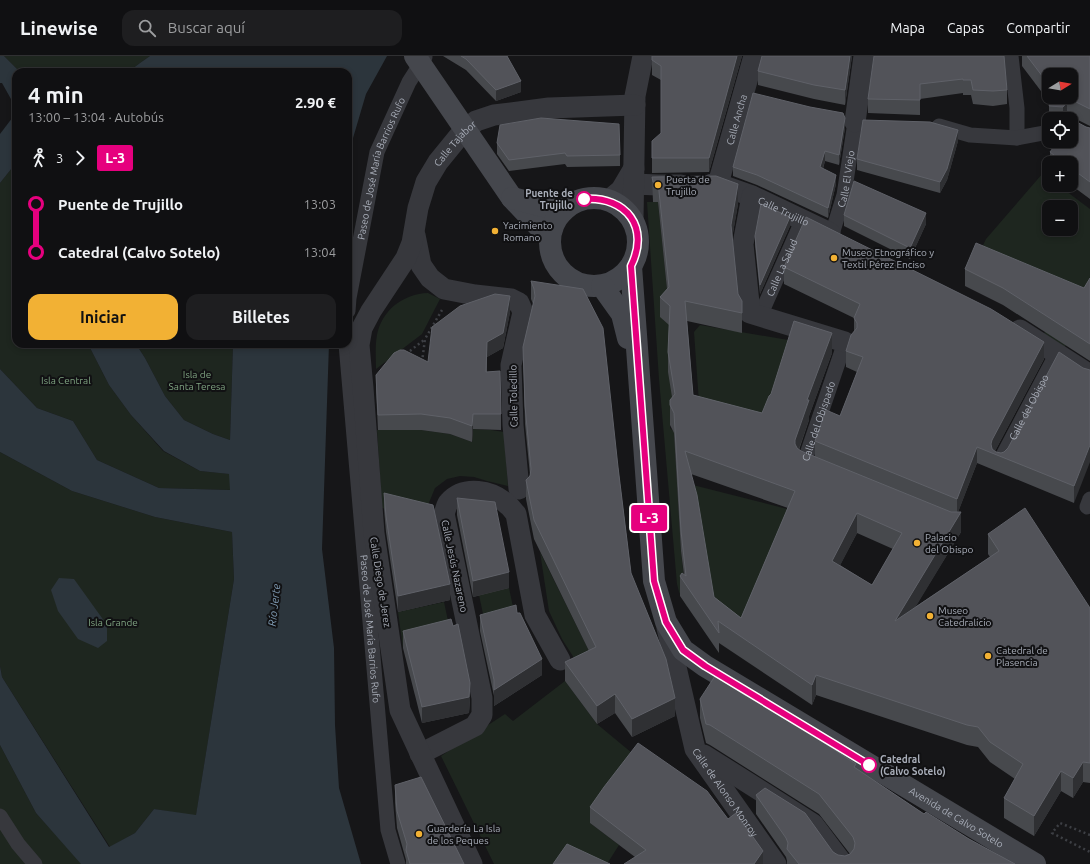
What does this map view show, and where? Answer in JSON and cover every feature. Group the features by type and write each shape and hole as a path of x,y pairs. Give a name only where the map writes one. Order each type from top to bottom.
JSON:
{"main road":[{"path":"415,56 512,198 550,239"},
{"path":"512,198 563,211"},
{"path":"597,198 609,200 626,211 632,220 637,231 639,243 636,256 631,266 614,282 602,286 589,286 576,282 564,274 556,264 551,251 550,239 555,223 563,211 584,199 597,198"},
{"name":"Avenida de Calvo Sotelo","path":"631,266 654,581 666,622 683,650 705,666 1035,864"},
{"name":"Avenida de Calvo Sotelo","path":"602,286 622,314 639,382"}],"street":[{"name":"Paseo de José María Barrios Rufo","path":"352,282 377,152 408,82 426,56"},
{"path":"632,220 635,96 643,56"},
{"name":"Calle Ancha","path":"718,184 751,93 754,56"},
{"path":"856,119 864,56"},
{"path":"1011,56 1017,108 1017,138"},
{"name":"Calle Tajabor","path":"385,290 406,258 415,234 418,208 426,182 442,156 460,135 476,121 494,115 549,108 635,105"},
{"name":"Calle El Viejo","path":"839,238 856,119"},
{"path":"923,124 930,124 970,135 1017,138 1042,133"},
{"path":"609,200 634,176"},
{"name":"Calle Trujillo","path":"634,176 658,185 718,184 752,196 839,238"},
{"path":"752,196 743,244 755,314"},
{"name":"Calle La Salud","path":"755,314 803,220"},
{"name":"Calle Toledillo","path":"415,234 421,265 430,278 444,289 475,295 511,299 519,303 523,312 511,365 513,425 519,489"},
{"path":"385,290 413,278 418,273 421,265"},
{"name":"Calle Diego de Jerez","path":"385,290 362,328 359,345 374,533 400,710 472,864"},
{"name":"Calle del Obispado","path":"755,314 845,342 804,464 826,472"},
{"path":"1004,320 1090,375"},
{"name":"Paseo de José María Barrios Rufo","path":"346,348 388,830 398,864"},
{"name":"Calle del Obispo","path":"1000,461 1056,353"},
{"name":"Calle Jesús Nazareno","path":"420,754 475,726 482,715 482,698 444,513 448,503 458,494 469,491 488,494 507,504 516,514 535,615 560,660"},
{"name":"Calle de Alonso Monroy","path":"666,622 695,749 776,864"},
{"path":"695,749 813,824 843,864"},
{"path":"0,816 14,839 35,864"}],"path":[{"path":"400,359 424,339 453,290"},
{"path":"421,367 424,339"},
{"path":"1090,835 1060,823 1052,833 1090,852"}],"green space":[{"path":"4,56 150,56 134,68 16,68"},
{"name":"Isla Central","path":"12,168 12,348 90,348 109,385 131,415 163,451 200,471 230,474 230,490 159,488 97,460 73,421 37,408 0,369 0,183"},
{"path":"1042,174 1042,192 1067,192 1078,200 1090,209 1090,305 1063,350 1041,338 1067,298 976,260 986,239"},
{"path":"647,202 658,202 669,307 663,317 663,320 670,324 675,416 670,428 674,432 681,551 687,607 679,592 677,584 659,379"},
{"path":"428,293 440,299 422,334 376,369 376,339 384,318 395,305 402,300 410,296"},
{"path":"700,325 794,341 769,416 700,417 694,332"},
{"name":"Isla de Santa Teresa","path":"139,348 233,348 230,440 213,434 184,420 165,396"},
{"path":"473,429 504,432 508,486 474,477 460,476 447,479 435,488 428,505 427,520 382,508 377,430 421,430 450,434 472,442"},
{"name":"Isla Grande","path":"0,452 72,491 155,517 232,532 234,579 196,816 154,809 135,833 110,847 2,677 0,666"},
{"path":"689,484 795,511 742,634 713,613"},
{"path":"540,552 596,665 583,672 562,639 549,611"},
{"path":"509,588 516,621 486,628 479,595"},
{"path":"444,602 451,635 403,648 398,612"},
{"path":"565,681 597,724 638,758 590,823 619,845 607,864 494,864 441,756 505,714 513,721"},
{"path":"0,745 36,813 82,864 0,864"}],"water":[{"path":"0,56 4,56 16,68 12,68 12,101 2,83 0,83"},
{"path":"150,56 387,56 366,94 352,141 352,68 134,68"},
{"path":"12,118 12,168 0,183 0,134"},
{"name":"Río Jerte","path":"90,348 139,348 165,396 184,420 213,434 230,440 233,348 329,348 322,549 334,648 335,725 339,788 361,864 81,864 36,813 0,745 0,666 2,677 109,847 135,833 154,809 196,815 234,579 232,532 155,517 72,491 0,452 0,369 37,408 73,421 97,460 159,488 230,490 229,474 200,471 164,451 131,415 109,385"},
{"path":"59,578 74,579 107,625 107,641 98,648 78,639 58,611 51,590"}],"building":[{"path":"461,56 507,56 521,81 496,90 466,59"},
{"path":"652,56 737,56 709,158 652,158 652,141 661,133 661,66 652,60"},
{"path":"762,56 850,56 845,90 814,85 758,71"},
{"path":"874,56 1004,56 1007,90 973,90 971,80 963,79 920,84 920,100 868,99"},
{"path":"1027,56 1090,56 1090,109 1078,103 1078,68 1042,68 1042,76"},
{"path":"753,93 810,107 843,113 845,118 839,155 825,151 820,167 836,175 828,208 757,175 733,167"},
{"path":"1050,104 1065,104 1063,107 1049,106"},
{"path":"541,118 619,124 620,155 567,156 565,153 509,160 497,143 500,125"},
{"path":"863,120 930,122 958,130 947,169 940,182 857,159"},
{"path":"1078,123 1090,128 1090,182 1078,173 1078,156 1055,156 1050,152 1053,148 1078,148"},
{"path":"716,176 738,184 731,225 738,294 742,301 742,313 685,301 693,395 762,413 771,394 794,321 832,333 807,400 809,400 795,440 797,448 801,451 951,512 961,512 895,621 999,551 988,534 1025,508 1090,608 1090,763 1083,762 1073,778 1061,771 1034,816 1004,798 1023,764 990,742 978,727 967,725 816,675 812,685 718,621 719,633 680,576 682,573 686,576 681,531 674,413 670,405 670,400 675,394 668,352 670,306 660,297 669,287 658,182 653,182 652,177","holes":["685,451 795,491 741,618 714,597 697,495","857,513 902,533 872,585 832,561"]},
{"path":"854,181 926,213 910,248 844,215"},
{"path":"761,204 790,217 760,285 755,236"},
{"path":"806,217 991,309 1044,342 992,440 992,449 996,452 1004,452 1008,448 1059,352 1083,368 1090,370 1090,445 1074,486 977,447 957,499 815,441 826,410 840,416 863,357 846,351 851,335 857,328 857,323 854,318 860,304 784,267"},
{"path":"976,243 1084,288 1090,278 1090,344 1003,288 965,269"},
{"path":"531,281 583,289 603,328 631,573 666,659 675,698 632,719 615,694 597,706 565,662 596,647 534,520 526,480 530,476 531,469 525,406 523,347 535,296"},
{"path":"495,294 510,296 503,333 487,342 486,372 500,371 501,414 473,414 472,426 450,418 421,414 378,415 376,375 394,353 404,350 428,362 432,327 460,306"},
{"path":"384,493 433,505 450,584 398,596"},
{"path":"457,498 495,502 509,572 473,581"},
{"path":"516,605 517,613 520,613 542,659 494,690 494,680 480,615"},
{"path":"451,619 453,626 458,624 470,683 469,697 422,707 403,631"},
{"path":"715,676 746,696 748,694 856,764 854,767 924,814 926,812 969,839 1015,864 799,864 787,849 788,843 786,838 756,795 765,788 805,813 833,852 838,855 845,856 850,854 854,849 855,843 853,837 819,794 710,725 706,724 700,699"},
{"path":"638,743 707,791 728,819 736,813 763,851 754,864 624,864 646,850 590,807"},
{"name":"Guardería La Isla de los Peques","path":"421,777 464,864 410,864 406,850 407,844 397,811 395,785"},
{"path":"567,844 610,864 553,864"}],"bus line":[{"name":"L-3","path":"584,199 597,198 609,200 618,205 626,211 637,231 639,243 636,256 631,266 654,581 666,622 683,650 705,666 869,765"}],"place":[{"name":"Puerta de Trujillo","path":"658,185"},
{"name":"Puente de Trujillo","path":"584,199"},
{"name":"Yacimiento Romano","path":"495,231"},
{"name":"Museo Etnográfico y Textil Pérez Enciso","path":"834,258"},
{"name":"Palacio del Obispo","path":"917,543"},
{"name":"Museo Catedralicio","path":"930,616"},
{"name":"Catedral de Plasencia","path":"988,656"},
{"name":"Catedral (Calvo Sotelo)","path":"869,765"},
{"name":"Guardería La Isla de los Peques","path":"419,834"}]}
